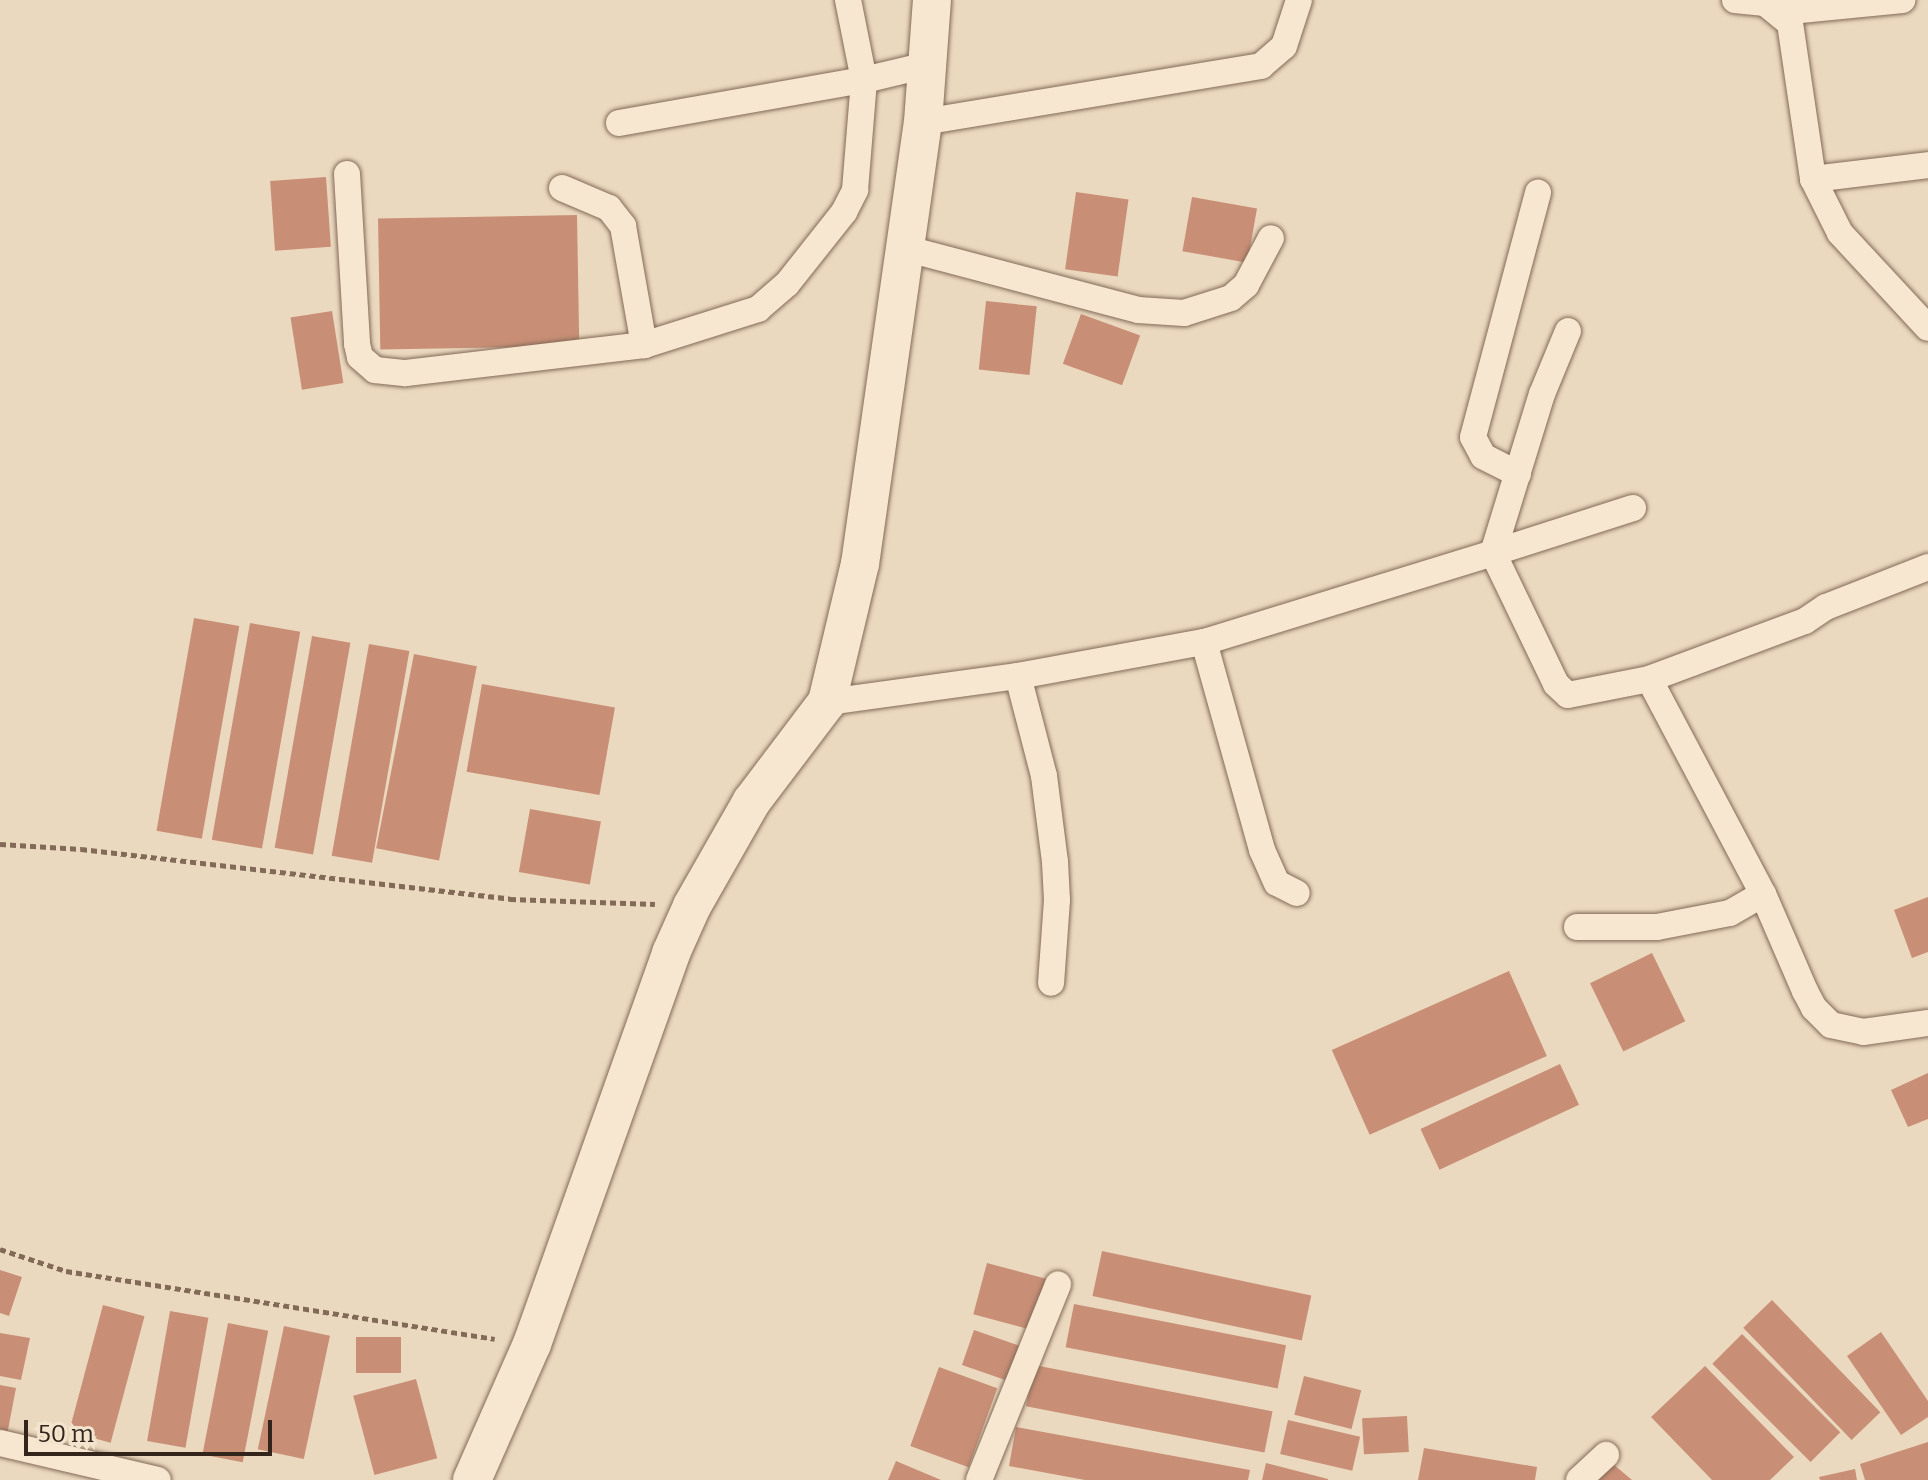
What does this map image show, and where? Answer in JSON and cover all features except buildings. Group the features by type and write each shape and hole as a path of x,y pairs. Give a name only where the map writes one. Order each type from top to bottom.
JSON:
{"street":[{"path":"347,174 357,344 367,366 406,373 644,345 758,309 787,284 844,212 855,190 864,80 848,0"},
{"path":"472,1480 532,1344 671,953 692,906 752,801 827,702 860,564 923,122 932,0"},
{"path":"923,122 1261,66 1284,46 1299,0"},
{"path":"1735,0 1765,3 1790,23 1813,179 1840,233 1928,328"},
{"path":"1780,12 1902,0"},
{"path":"619,123 864,80 927,65"},
{"path":"1813,179 1928,165"},
{"path":"562,188 609,208 623,226 644,345"},
{"path":"1518,474 1483,456 1473,437 1538,193"},
{"path":"904,248 1138,310 1184,313 1210,306 1246,285 1271,238"},
{"path":"1568,331 1542,394 1493,553 1559,690 1573,695 1649,679 1805,621 1826,607 1928,567"},
{"path":"827,702 1018,676 1204,642 1633,508"},
{"path":"1204,642 1262,850 1277,883 1297,893"},
{"path":"1018,676 1044,776 1055,862 1057,900 1051,983"},
{"path":"1649,679 1763,894 1805,991 1831,1025 1863,1032 1928,1023"},
{"path":"1577,927 1657,927 1730,913 1763,894"},
{"path":"979,1480 1058,1284"},
{"path":"0,1443 158,1480"},
{"path":"1579,1480 1606,1455"}],"path":[{"path":"0,844 96,851 510,899 692,906"},
{"path":"0,1249 66,1271 323,1314 532,1344"}]}
